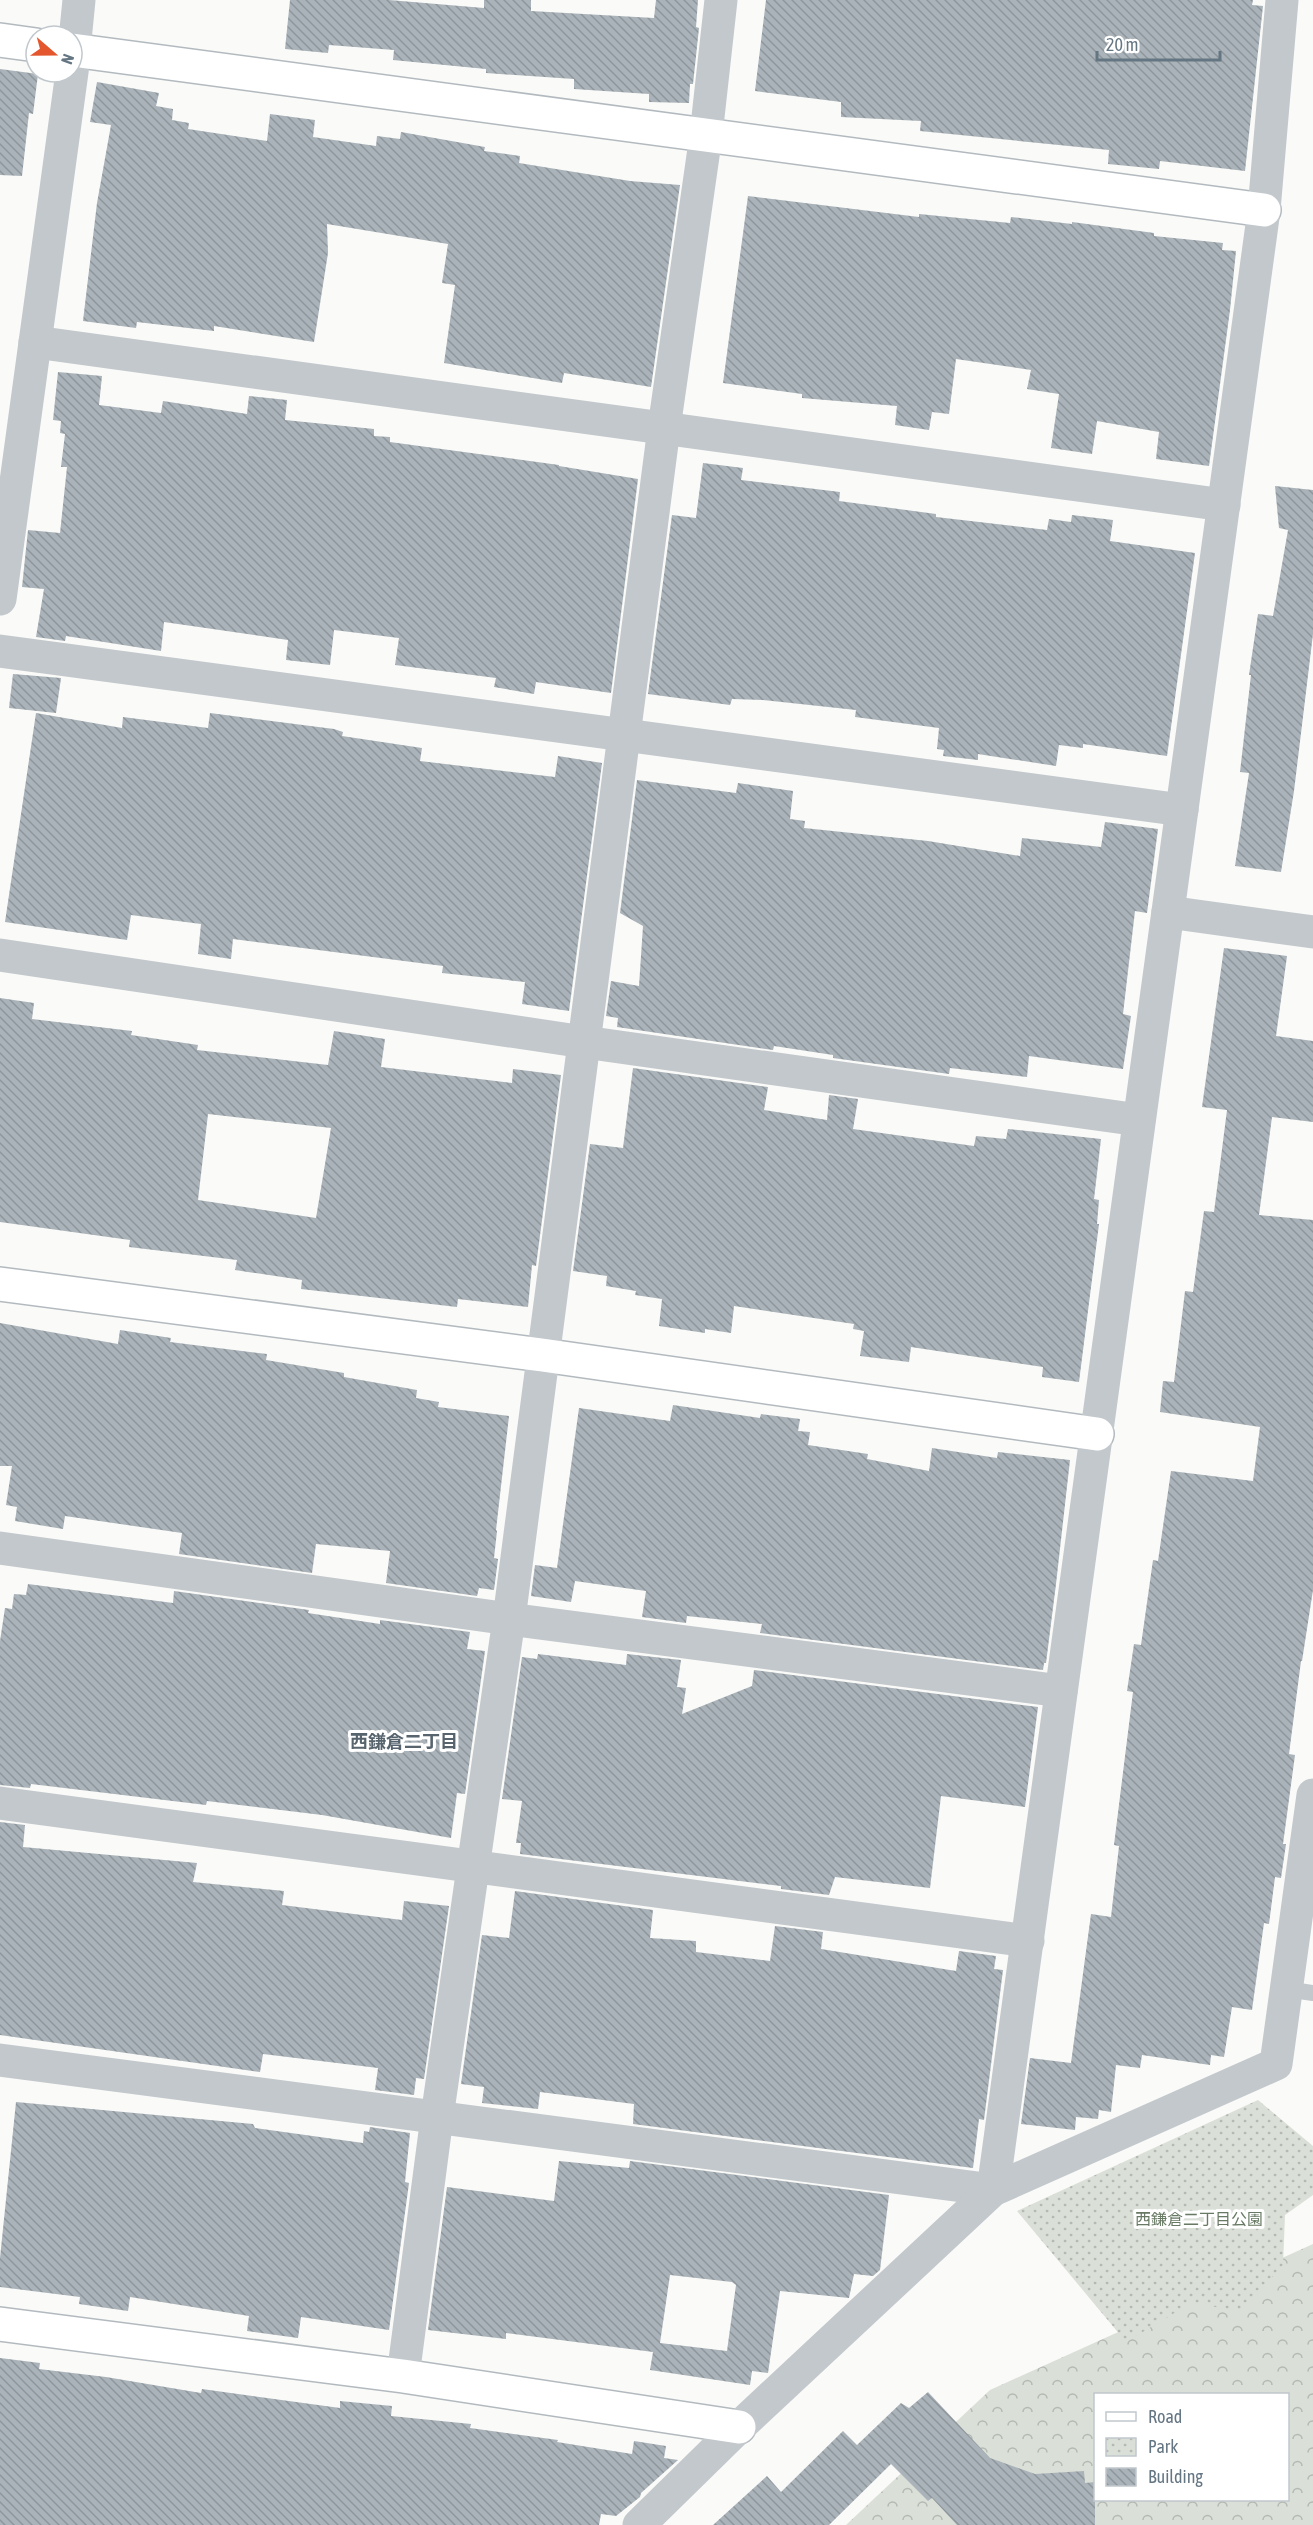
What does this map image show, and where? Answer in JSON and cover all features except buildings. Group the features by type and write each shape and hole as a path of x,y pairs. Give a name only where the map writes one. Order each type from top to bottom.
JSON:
{"street":[{"path":"77,24 79,0"},
{"path":"403,2376 436,2117 509,1619 664,428 706,135 721,0"},
{"path":"993,2190 1264,210 1282,0"},
{"path":"0,40 24,43"},
{"path":"84,61 706,135 1264,210"},
{"path":"0,599 70,84"},
{"path":"35,342 1224,505"},
{"path":"0,651 625,733 1182,810"},
{"path":"1168,912 1313,932"},
{"path":"0,955 584,1042 1139,1120"},
{"path":"0,1284 542,1355 1096,1434"},
{"path":"0,1548 509,1619 1061,1691"},
{"path":"639,2525 739,2427 993,2190 1276,2064 1300,1991 1313,1795"},
{"path":"0,1803 1028,1941"},
{"path":"0,2060 993,2190"},
{"path":"0,2324 403,2376 739,2427"}],"green space":[{"name":"西鎌倉二丁目公園","path":"1258,2100 1313,2146 1313,2195 1285,2215 1283,2265 1240,2311 1191,2303 1126,2342 1017,2211"},
{"path":"1313,2244 1313,2525 846,2525 990,2390"}],"district":[{"name":"西鎌倉二丁目","path":"404,1742"}]}
